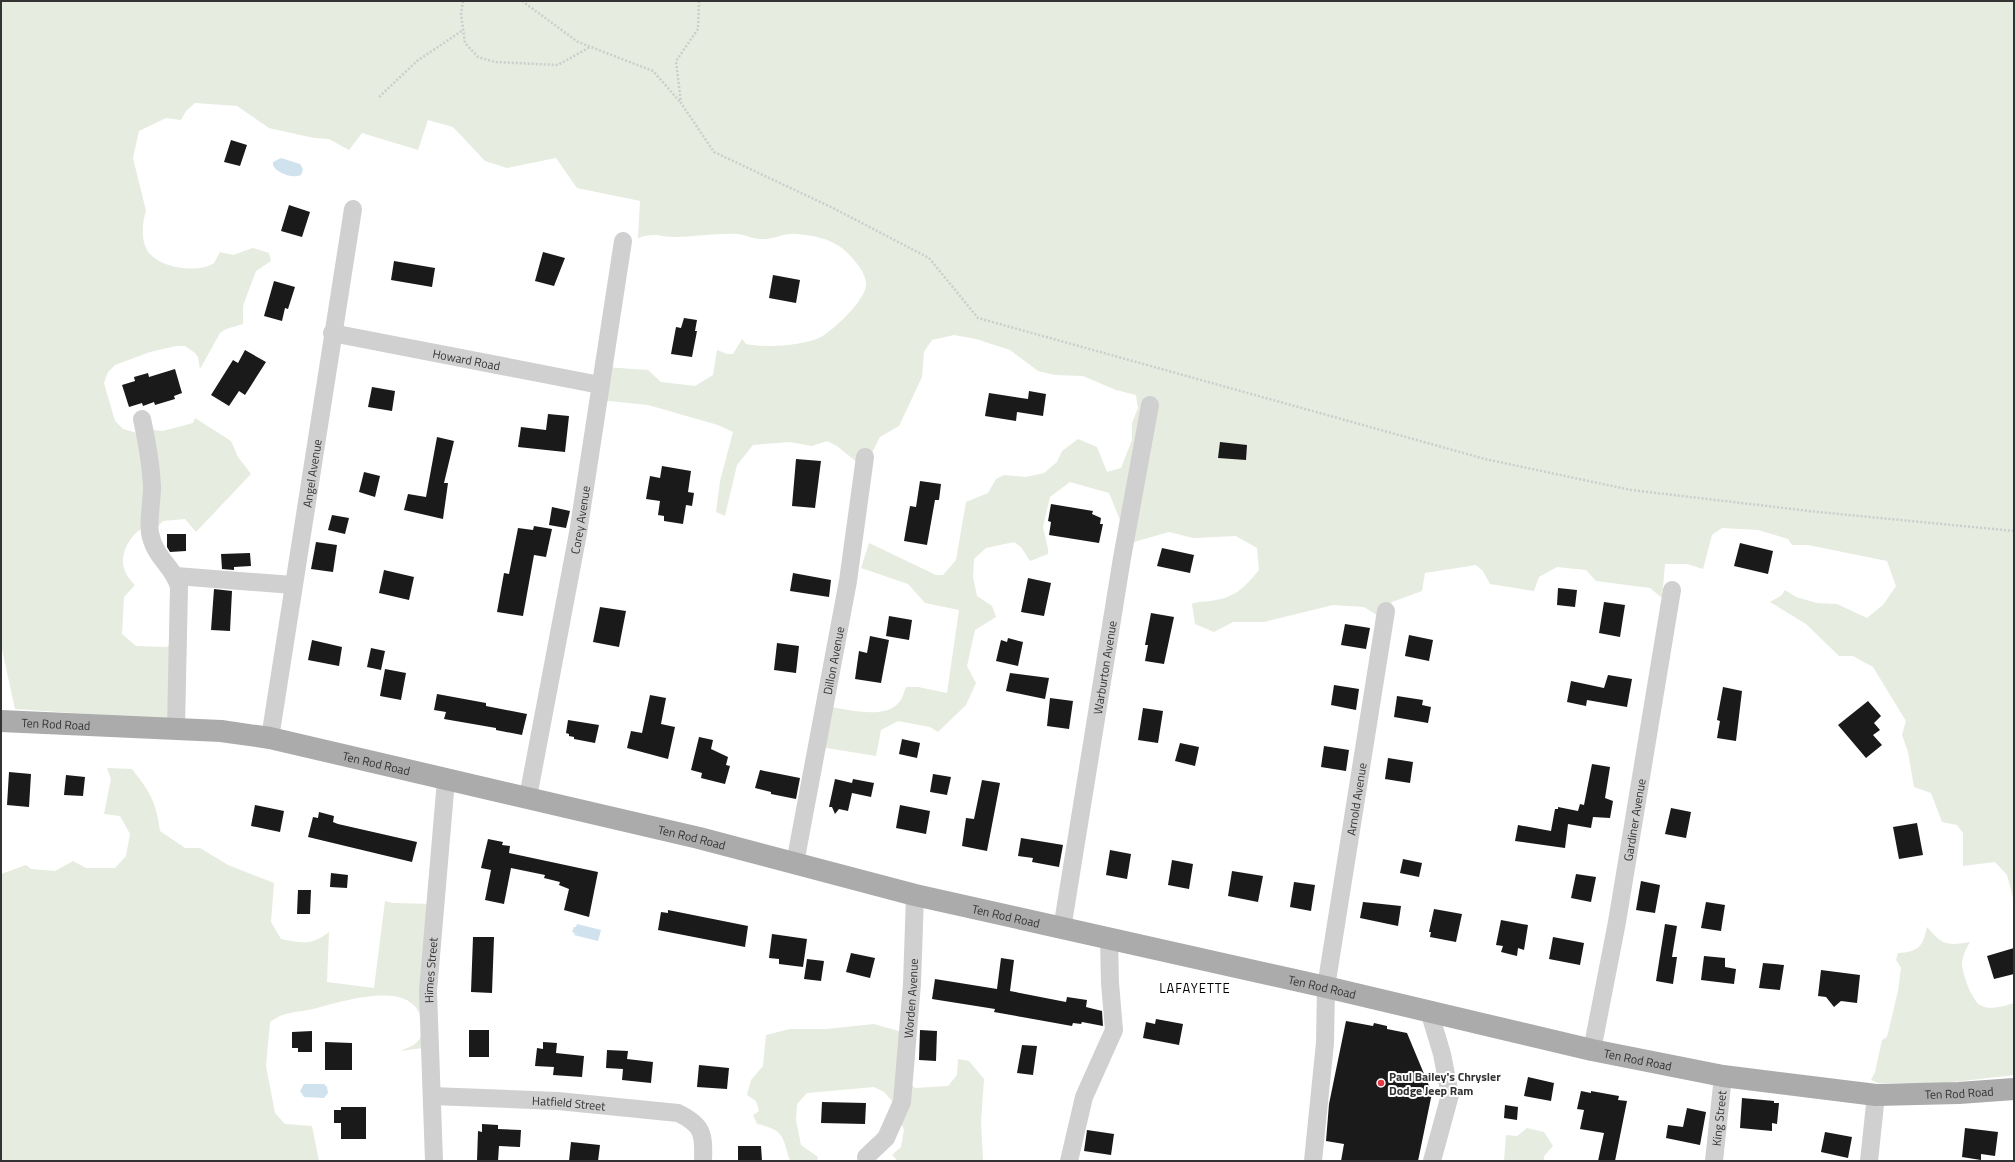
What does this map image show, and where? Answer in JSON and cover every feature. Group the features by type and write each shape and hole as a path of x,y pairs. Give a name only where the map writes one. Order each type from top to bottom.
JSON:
{"main road":[{"name":"Ten Rod Road","path":"1,721 176,728 221,731 270,738 699,838 915,895 1326,987 1592,1050 1724,1076 1876,1095 1959,1093 2014,1089"}],"street":[{"name":"Angel Avenue","path":"270,738 332,333 353,209"},
{"name":"Corey Avenue","path":"528,797 578,533 623,241"},
{"name":"Howard Road","path":"332,333 600,385"},
{"name":"Warburton Avenue","path":"1062,929 1122,558 1150,406"},
{"path":"142,419 149,452 152,487 150,532 156,552 176,576 179,587 176,728"},
{"name":"Dillon Avenue","path":"795,863 848,581 865,456"},
{"path":"176,576 293,585"},
{"name":"Gardiner Avenue","path":"1592,1050 1618,922 1672,590"},
{"name":"Arnold Avenue","path":"1313,1161 1325,1043 1326,987 1386,611"},
{"name":"Himes Street","path":"434,1161 428,991 446,780"},
{"name":"Worden Avenue","path":"866,1157 886,1138 902,1102 912,984 915,895"},
{"path":"1069,1161 1084,1097 1114,1030 1110,983 1109,939"},
{"path":"1429,1011 1442,1054 1450,1095 1432,1161"},
{"name":"King Street","path":"1714,1161 1724,1076"},
{"path":"1869,1161 1876,1095"},
{"name":"Hatfield Street","path":"432,1096 558,1101 678,1113 692,1120 700,1129 703,1149 702,1161"}],"path":[{"path":"463,1 461,14 465,43 478,57 495,62 558,65 591,47"},
{"path":"522,1 578,42 653,71 681,103 714,152 832,208 929,258 978,318 1485,459 1631,490 1818,512 2014,531"},
{"path":"681,103 676,61 698,29 699,1"},
{"path":"379,97 418,61 463,30"}],"shaded area":[{"path":"1,1 2014,1 2014,902 2007,875 1995,862 1963,866 1963,833 1957,825 1942,822 1931,793 1914,787 1908,752 1902,735 1906,721 1873,667 1853,656 1839,656 1806,624 1770,602 1782,595 1785,590 1796,597 1817,603 1837,604 1867,618 1883,605 1896,586 1887,561 1808,545 1792,545 1788,539 1758,530 1722,528 1712,535 1703,569 1687,564 1665,564 1662,598 1650,588 1596,581 1586,570 1557,567 1539,577 1534,591 1490,584 1483,571 1476,565 1425,573 1422,591 1392,602 1383,619 1364,607 1333,605 1264,622 1233,622 1214,632 1195,624 1192,604 1219,600 1233,595 1249,582 1259,570 1257,548 1236,536 1193,538 1169,532 1127,544 1126,535 1109,493 1070,482 1050,497 1043,527 1048,554 1030,561 1021,547 1014,542 986,548 974,559 973,577 977,596 992,606 996,617 975,630 967,666 976,683 966,705 938,732 930,727 898,721 881,730 876,756 820,747 826,706 855,711 876,712 885,711 894,707 901,700 906,687 918,687 947,693 959,610 925,603 908,584 861,568 869,543 936,575 943,575 956,560 966,502 988,493 996,479 1004,475 1026,477 1044,473 1057,462 1062,451 1078,439 1097,447 1107,472 1121,468 1132,440 1132,423 1138,408 1136,395 1116,390 1083,376 1055,375 1038,371 1010,350 976,339 954,335 932,340 924,352 922,377 899,426 880,437 864,468 837,446 827,441 812,446 790,442 753,445 737,465 725,516 716,512 720,481 733,432 718,425 648,405 599,400 605,367 648,370 661,382 695,386 713,375 717,350 727,354 733,354 742,339 746,344 774,346 794,344 821,337 834,328 862,297 866,283 863,273 859,267 842,248 828,240 805,235 788,234 766,239 738,234 674,237 653,235 638,238 640,201 577,188 556,158 507,168 485,161 453,127 428,120 418,150 362,133 349,150 329,139 314,138 269,128 237,106 195,103 186,111 181,120 166,118 139,131 133,158 146,211 143,236 145,246 152,256 168,265 198,268 214,263 220,252 233,255 253,248 269,253 271,261 256,271 243,306 243,324 226,329 220,333 200,369 198,357 195,353 185,346 176,346 150,352 115,365 108,372 104,383 115,421 123,429 137,433 153,430 163,431 193,423 195,418 231,441 238,457 251,474 196,532 185,519 163,521 158,526 151,526 138,531 125,549 123,556 124,569 135,585 124,597 122,634 136,646 167,647 172,642 177,720 15,709 1,645"},
{"path":"107,768 132,769 151,797 160,831 185,848 200,848 228,865 274,883 271,922 281,939 295,942 306,942 317,940 329,932 327,982 374,988 385,901 393,903 435,904 430,1047 400,1051 413,1045 419,1040 422,1027 418,1011 409,1001 395,996 360,997 286,1014 275,1018 270,1022 266,1066 275,1113 285,1124 312,1126 319,1161 1,1161 1,874 26,865 31,869 55,871 73,861 86,868 115,868 126,856 130,834 120,816 104,814 111,779"},
{"path":"1927,927 1937,938 1946,943 1956,944 1970,942 1963,957 1962,967 1970,992 1980,1005 1993,1008 2014,1003 2014,1075 1946,1083 1878,1083 1871,1080 1875,1072 1882,1040 1887,1037 1898,991 1901,968 1896,960 1898,953 1911,951 1919,947 1924,939"},
{"path":"874,1024 902,1032 903,1078 915,1088 948,1086 957,1075 958,1059 969,1061 984,1079 981,1122 983,1161 898,1161 892,1155 901,1147 904,1130 892,1101 884,1092 874,1087 807,1093 797,1104 796,1120 801,1145 818,1157 817,1161 790,1161 781,1135 773,1129 757,1124 753,1115 759,1111 756,1101 747,1095 751,1080 763,1066 766,1035 790,1029 826,1029"},
{"path":"1527,1128 1544,1132 1553,1146 1544,1156 1544,1161 1504,1161 1506,1135 1517,1136"}],"water":[{"path":"281,158 300,164 303,169 301,175 289,176 281,173 275,168 273,162"},
{"path":"577,924 601,930 598,941 574,935 575,933 572,932"},
{"path":"304,1084 324,1084 327,1087 328,1093 324,1098 304,1097 300,1091"}],"building":[{"path":"231,140 247,145 240,166 224,162"},
{"path":"289,205 310,212 302,237 281,231"},
{"path":"543,252 565,258 554,286 535,281"},
{"path":"394,261 435,268 432,287 391,280"},
{"path":"773,275 800,280 796,303 769,298"},
{"path":"274,281 295,287 288,309 285,308 282,321 264,316"},
{"path":"684,318 697,320 695,331 697,331 692,357 671,354 676,327 681,328"},
{"path":"245,350 266,362 245,395 239,391 229,406 211,395 233,360 238,363"},
{"path":"175,369 182,393 174,396 175,399 155,405 154,402 143,406 142,403 129,407 122,385 135,381 134,377 148,373 149,377"},
{"path":"372,387 395,391 392,411 368,407"},
{"path":"1029,391 1046,394 1043,416 1017,412 1016,421 985,416 989,393 1028,399"},
{"path":"548,414 569,416 565,452 518,447 521,427 546,430"},
{"path":"437,437 454,441 444,483 448,483 443,519 404,510 408,494 426,497"},
{"path":"1220,442 1247,445 1246,460 1218,458"},
{"path":"796,459 821,461 815,508 792,506"},
{"path":"662,466 691,471 688,492 694,493 692,506 686,505 683,524 664,521 664,516 658,515 660,501 646,499 650,476 660,478"},
{"path":"364,472 380,476 375,497 359,492"},
{"path":"920,481 941,484 939,500 935,500 927,545 904,541 910,506 916,507"},
{"path":"1051,504 1093,511 1092,514 1101,518 1100,524 1103,524 1099,543 1049,535 1051,522 1048,521"},
{"path":"552,507 570,511 566,528 549,525"},
{"path":"332,515 349,518 345,534 328,530"},
{"path":"534,526 552,529 546,557 534,555 523,616 497,612 504,573 509,574 518,528 533,530"},
{"path":"167,534 186,534 186,551 170,552 167,547"},
{"path":"316,542 337,545 333,572 311,569"},
{"path":"1740,543 1773,551 1768,574 1734,566"},
{"path":"1162,548 1194,555 1190,573 1157,566"},
{"path":"250,553 251,566 234,567 234,570 222,569 221,554"},
{"path":"384,570 414,577 409,600 379,593"},
{"path":"793,573 831,580 829,597 790,591"},
{"path":"1028,578 1051,583 1044,616 1021,612"},
{"path":"1558,588 1577,590 1575,607 1557,605"},
{"path":"214,589 232,591 230,631 211,630"},
{"path":"1604,602 1625,605 1620,637 1599,633"},
{"path":"600,607 626,611 619,647 593,642"},
{"path":"1151,613 1174,617 1164,664 1145,661 1148,645 1145,645"},
{"path":"889,616 912,620 909,640 886,636"},
{"path":"1345,624 1370,628 1366,649 1341,645"},
{"path":"1409,635 1433,640 1429,661 1405,656"},
{"path":"870,636 889,640 881,683 855,679 859,651 867,653"},
{"path":"1008,638 1023,642 1018,666 996,661 1001,640 1007,642"},
{"path":"312,640 342,647 339,666 308,660"},
{"path":"777,643 799,646 796,673 774,670"},
{"path":"371,648 385,651 381,670 367,667"},
{"path":"385,669 406,673 401,700 380,696"},
{"path":"1010,673 1049,678 1045,699 1006,691"},
{"path":"1608,675 1632,679 1627,707 1587,700 1586,706 1567,702 1571,681 1604,688"},
{"path":"1334,685 1359,689 1356,710 1331,705"},
{"path":"1723,687 1742,691 1736,741 1717,738 1720,721 1717,720"},
{"path":"437,694 486,703 486,706 527,714 522,735 496,730 496,728 444,719 446,712 434,710"},
{"path":"650,695 666,698 661,724 675,727 668,759 627,748 631,731 642,733"},
{"path":"1397,696 1423,700 1422,705 1431,707 1428,723 1394,717"},
{"path":"1050,698 1073,701 1069,729 1047,726"},
{"path":"1868,701 1881,716 1874,723 1880,730 1873,735 1882,745 1866,758 1838,725"},
{"path":"1143,708 1163,711 1158,743 1138,740"},
{"path":"568,720 599,725 595,743 574,739 574,737 569,736 569,734 566,733"},
{"path":"699,737 713,740 711,749 728,757 726,765 730,766 725,784 701,778 702,773 691,770"},
{"path":"902,739 920,743 917,758 899,754"},
{"path":"1180,743 1199,747 1195,766 1175,761"},
{"path":"1324,746 1349,750 1346,771 1321,767"},
{"path":"1388,758 1413,762 1410,783 1385,779"},
{"path":"1592,764 1610,767 1605,798 1613,801 1610,818 1593,817 1591,828 1568,824 1565,848 1515,841 1518,825 1551,831 1555,809 1558,809 1558,807 1578,811 1580,804 1584,805"},
{"path":"760,770 800,778 796,799 771,794 771,792 755,788"},
{"path":"9,772 31,774 29,807 7,805"},
{"path":"933,774 951,777 947,795 930,792"},
{"path":"66,775 85,777 83,796 64,795"},
{"path":"835,779 852,783 853,779 874,783 871,797 852,793 848,811 839,809 835,814 832,807 829,807"},
{"path":"982,780 1000,783 987,851 962,846 966,818 974,819"},
{"path":"255,805 284,811 280,832 251,826"},
{"path":"900,805 930,811 926,834 896,828"},
{"path":"1671,808 1691,812 1686,838 1665,834"},
{"path":"319,812 334,816 333,822 338,824 417,842 412,862 308,837 313,817 318,818"},
{"path":"1917,823 1923,855 1899,859 1893,827"},
{"path":"1021,838 1063,845 1059,867 1032,862 1033,858 1018,856"},
{"path":"488,839 503,842 502,845 510,846 509,853 598,872 589,917 564,910 569,889 559,885 560,882 544,878 545,875 511,868 504,904 485,900 491,870 481,868"},
{"path":"1110,850 1131,854 1127,879 1106,875"},
{"path":"1403,859 1422,863 1419,877 1400,873"},
{"path":"1172,860 1193,864 1189,889 1168,885"},
{"path":"1232,871 1263,876 1258,902 1228,896"},
{"path":"331,873 348,875 347,888 330,887"},
{"path":"1576,874 1596,877 1591,902 1571,898"},
{"path":"1641,881 1660,885 1655,913 1636,910"},
{"path":"1294,882 1315,885 1311,911 1290,907"},
{"path":"298,890 311,890 310,914 297,914"},
{"path":"1363,902 1401,906 1398,926 1360,918"},
{"path":"1706,902 1725,905 1721,931 1701,928"},
{"path":"1434,909 1462,914 1456,942 1430,937 1431,932 1429,932"},
{"path":"668,910 748,926 745,947 658,930 661,912 668,913"},
{"path":"1501,920 1528,925 1524,950 1518,948 1517,956 1501,952 1503,946 1496,945"},
{"path":"1665,924 1677,926 1672,957 1677,957 1673,984 1656,981"},
{"path":"772,934 807,939 803,967 779,964 779,959 769,958"},
{"path":"473,937 494,937 492,993 471,992"},
{"path":"1553,937 1584,943 1580,965 1549,959"},
{"path":"2014,948 2014,974 1994,979 1987,956"},
{"path":"851,953 875,958 870,978 846,972"},
{"path":"1704,956 1725,958 1725,967 1736,969 1734,984 1701,980"},
{"path":"1001,958 1014,960 1010,991 1066,1002 1067,997 1087,1000 1086,1007 1102,1011 1103,1026 1082,1022 1081,1024 1073,1023 1072,1026 994,1012 995,1009 932,999 935,979 997,989"},
{"path":"807,959 824,961 821,981 804,979"},
{"path":"1763,963 1784,965 1780,990 1759,988"},
{"path":"1821,970 1860,975 1857,1003 1841,1001 1834,1007 1826,997 1818,996"},
{"path":"1156,1019 1183,1024 1179,1045 1143,1038 1146,1022 1155,1024"},
{"name":"Paul Bailey's Chrysler Dodge Jeep Ram","path":"1346,1021 1373,1026 1374,1023 1387,1026 1387,1029 1407,1033 1432,1093 1418,1161 1341,1161 1344,1144 1326,1141 1329,1104"},
{"path":"469,1030 489,1030 489,1057 469,1057"},
{"path":"920,1030 937,1031 936,1061 919,1060"},
{"path":"312,1031 312,1052 298,1052 298,1048 292,1048 292,1032"},
{"path":"325,1042 352,1043 352,1070 325,1070"},
{"path":"543,1042 557,1043 556,1053 584,1056 582,1077 553,1075 554,1067 535,1066 537,1048 543,1049"},
{"path":"1022,1045 1037,1046 1033,1075 1017,1073"},
{"path":"607,1050 628,1051 627,1059 653,1062 651,1083 622,1080 623,1069 606,1068"},
{"path":"699,1065 729,1068 727,1089 697,1087"},
{"path":"1528,1077 1554,1083 1551,1101 1524,1096"},
{"path":"1581,1091 1591,1093 1591,1091 1619,1096 1618,1100 1627,1101 1615,1161 1598,1161 1604,1133 1580,1129 1584,1110 1577,1109"},
{"path":"1742,1098 1774,1101 1774,1103 1779,1103 1777,1124 1772,1123 1772,1131 1740,1128"},
{"path":"822,1102 866,1103 865,1124 821,1123"},
{"path":"1505,1105 1518,1107 1517,1120 1504,1118"},
{"path":"341,1107 366,1107 366,1139 341,1139 341,1123 334,1123 334,1110 341,1110"},
{"path":"1687,1108 1706,1112 1700,1145 1666,1138 1668,1125 1683,1127"},
{"path":"482,1124 498,1125 498,1129 521,1130 520,1147 499,1146 498,1161 477,1161 478,1131 482,1132"},
{"path":"1965,1128 1998,1132 1995,1156 1981,1154 1981,1160 1962,1157"},
{"path":"1087,1130 1114,1134 1111,1155 1084,1151"},
{"path":"1825,1132 1852,1137 1848,1158 1821,1152"},
{"path":"571,1142 600,1145 598,1161 569,1161"},
{"path":"738,1146 761,1146 762,1161 738,1161"}],"place":[{"name":"Paul Bailey's Chrysler Dodge Jeep Ram","path":"1381,1083"}],"district":[{"name":"LAFAYETTE","path":"1195,988"}]}
